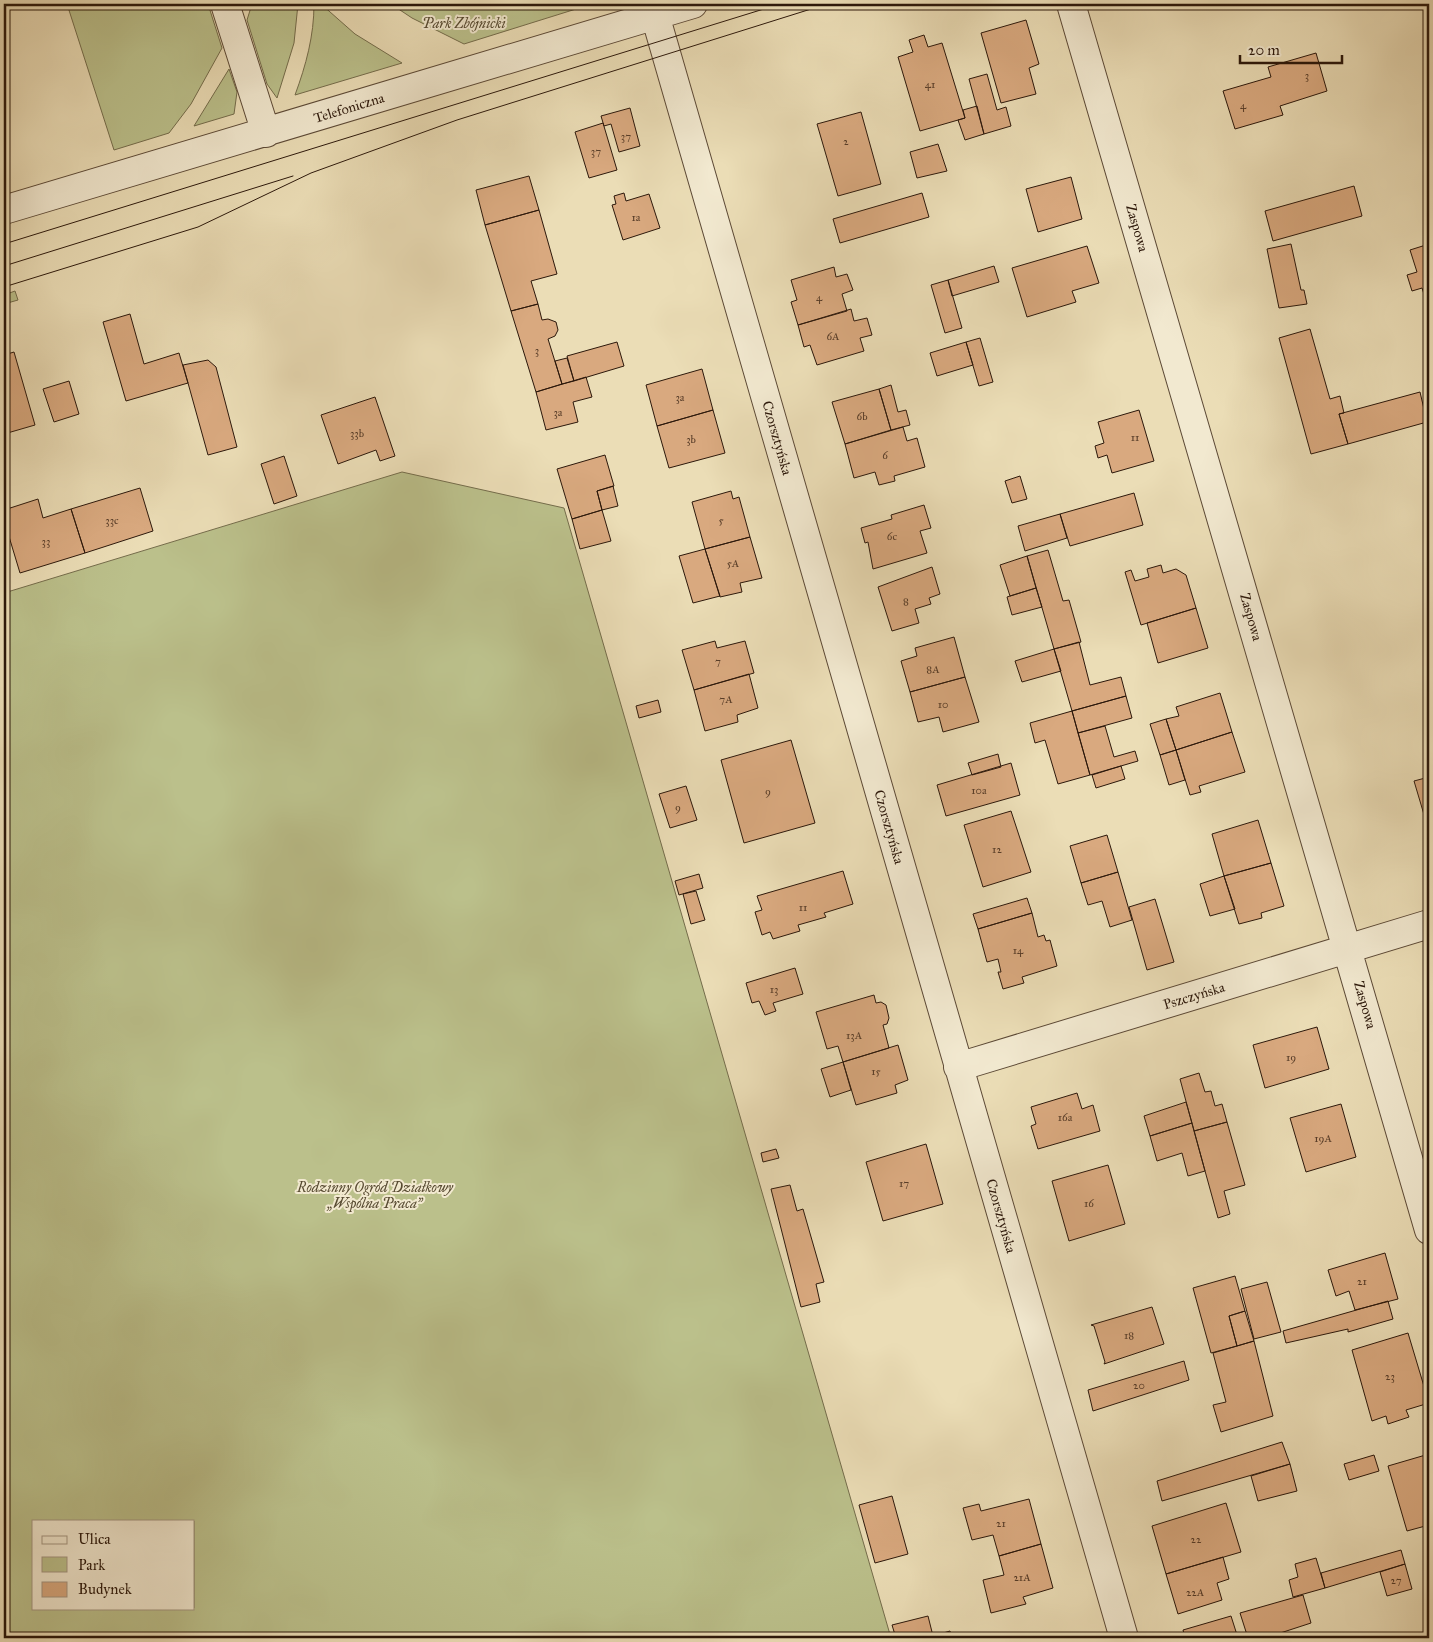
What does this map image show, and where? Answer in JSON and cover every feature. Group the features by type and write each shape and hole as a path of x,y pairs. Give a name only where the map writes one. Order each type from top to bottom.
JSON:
{"street":[{"path":"225,4 266,133"},
{"name":"Telefoniczna","path":"4,210 693,4"},
{"name":"Zaspowa","path":"1071,4 1349,950 1429,1230"},
{"name":"Czorsztyńska","path":"655,15 1124,1638"},
{"name":"Pszczyńska","path":"958,1067 1349,950 1429,924"}],"green space":[{"path":"67,4 208,4 222,48 191,104 169,133 114,150"},
{"path":"252,4 298,4 294,43 277,98 267,84 247,20"},
{"path":"314,4 321,4 355,34 402,63 295,95 309,50 313,28"},
{"name":"Park Zbójnicki","path":"391,4 592,4 464,44 412,18"},
{"path":"229,69 237,92 234,114 194,126"},
{"path":"15,291 18,300 4,304 4,295"},
{"name":"Rodzinny Ogród Działkowy „Wspólna Praca”","path":"402,472 564,508 891,1638 4,1638 4,593"}],"building":[{"path":"1193,4 1211,4 1195,8"},
{"path":"1026,20 1039,64 1029,68 1036,94 1001,103 981,33"},
{"path":"924,35 928,47 942,43 965,118 920,131 898,57 913,52 909,40"},
{"path":"1316,53 1327,91 1280,106 1283,115 1235,129 1223,91 1271,77 1268,67"},
{"path":"987,74 997,110 1006,107 1011,126 984,134 969,79"},
{"path":"977,106 984,134 965,140 958,120 965,118 963,110"},
{"path":"630,108 640,146 619,152 611,124 604,126 601,116"},
{"path":"861,112 881,184 838,196 817,124"},
{"path":"603,123 617,170 589,178 575,132"},
{"path":"938,144 947,171 917,178 910,152"},
{"path":"529,176 539,210 485,225 476,190"},
{"path":"1071,177 1082,219 1038,232 1026,189"},
{"path":"1354,186 1362,216 1273,241 1265,211"},
{"path":"624,193 626,201 649,194 660,228 623,240 612,205 616,204 614,196"},
{"path":"922,193 929,217 840,243 833,219"},
{"path":"539,210 557,274 531,281 538,304 511,311 485,225"},
{"path":"1291,244 1301,290 1304,290 1307,304 1279,308 1267,249"},
{"path":"1429,244 1428,307 1422,288 1412,291 1407,275 1417,272 1410,250"},
{"path":"1087,246 1099,283 1072,291 1076,302 1027,317 1012,268"},
{"path":"994,266 999,282 952,296 948,280"},
{"path":"834,267 836,277 847,274 853,290 842,294 847,311 798,325 791,302 797,300 791,280"},
{"path":"948,280 962,328 945,333 931,285"},
{"path":"538,304 542,320 548,319 556,322 558,330 555,336 548,339 562,384 536,392 511,311"},
{"path":"851,309 854,321 867,318 872,335 860,338 864,351 817,365 810,345 804,347 798,325"},
{"path":"130,314 144,364 179,353 188,383 126,401 103,322"},
{"path":"1310,329 1330,399 1340,396 1344,413 1339,414 1348,444 1311,454 1279,338"},
{"path":"980,338 993,382 979,386 966,342"},
{"path":"617,342 624,366 574,381 567,356"},
{"path":"966,342 973,365 937,376 930,353"},
{"path":"14,352 35,425 4,434 4,355"},
{"path":"567,358 574,381 562,384 555,361"},
{"path":"208,360 216,367 237,447 208,455 183,365"},
{"path":"702,369 713,410 657,426 646,385"},
{"path":"586,377 592,397 573,402 578,422 546,430 536,392"},
{"path":"69,381 79,414 54,422 43,389"},
{"path":"891,385 898,412 906,410 910,425 891,430 879,389"},
{"path":"879,389 891,430 845,444 832,402"},
{"path":"1420,392 1427,422 1348,444 1339,414"},
{"path":"375,397 395,456 380,461 376,450 338,464 321,415"},
{"path":"713,410 725,453 669,468 657,426"},
{"path":"1139,410 1154,461 1112,473 1107,455 1098,458 1095,446 1104,443 1098,422"},
{"path":"903,427 907,441 917,438 925,467 894,476 895,481 879,485 875,472 854,478 845,444"},
{"path":"605,455 614,486 597,491 602,510 572,519 557,469"},
{"path":"284,456 297,496 274,504 261,464"},
{"path":"1020,476 1027,499 1012,503 1005,481"},
{"path":"613,486 618,506 602,510 597,491"},
{"path":"140,488 153,531 85,553 71,509"},
{"path":"731,491 733,499 739,497 750,537 705,549 692,502"},
{"path":"1134,493 1143,525 1070,546 1060,514"},
{"path":"38,499 43,518 71,509 85,553 20,573 4,520 4,510"},
{"path":"924,505 931,528 920,531 927,553 873,569 868,542 865,543 861,528 892,519 891,515"},
{"path":"602,510 611,541 580,549 572,519"},
{"path":"1060,514 1067,538 1025,551 1018,526"},
{"path":"750,537 762,578 740,583 742,592 720,597 705,549"},
{"path":"705,549 720,596 693,603 679,556"},
{"path":"1048,550 1063,601 1069,600 1081,642 1054,649 1027,556"},
{"path":"1027,556 1036,588 1010,596 1000,565"},
{"path":"1161,565 1163,573 1176,569 1186,575 1196,608 1141,625 1125,572 1131,570 1135,581 1149,577 1147,569"},
{"path":"932,567 940,594 929,598 931,604 915,609 919,623 892,631 878,587"},
{"path":"1036,588 1042,607 1012,615 1007,597"},
{"path":"1196,608 1208,648 1158,663 1147,623"},
{"path":"954,637 965,677 910,692 901,661 917,656 915,648"},
{"path":"715,641 717,648 745,641 754,673 694,690 682,650"},
{"path":"1079,642 1090,685 1121,677 1126,696 1072,711 1054,649"},
{"path":"1054,649 1061,671 1022,682 1015,661"},
{"path":"749,674 758,708 737,715 738,722 705,731 694,690"},
{"path":"965,677 979,722 943,732 939,717 918,722 910,692"},
{"path":"1220,693 1232,732 1176,750 1166,719 1179,716 1176,707"},
{"path":"1126,696 1132,718 1078,733 1072,711"},
{"path":"658,700 661,712 639,718 636,706"},
{"path":"1072,711 1090,775 1058,784 1045,740 1035,743 1030,723"},
{"path":"1166,719 1176,750 1160,755 1150,724"},
{"path":"1105,726 1114,757 1135,751 1138,761 1090,775 1078,733"},
{"path":"1232,732 1245,772 1199,786 1201,792 1190,795 1176,750"},
{"path":"791,740 815,823 744,843 721,760"},
{"path":"1176,750 1185,780 1169,785 1160,755"},
{"path":"998,754 1001,767 972,775 968,763"},
{"path":"1011,763 1020,795 946,816 937,785"},
{"path":"1121,766 1125,779 1096,788 1092,775"},
{"path":"1429,777 1429,817 1425,818 1414,781"},
{"path":"686,786 697,820 670,828 659,794"},
{"path":"1011,811 1031,872 983,887 964,825"},
{"path":"1258,820 1271,863 1224,876 1212,834"},
{"path":"1107,835 1118,872 1081,883 1070,846"},
{"path":"1271,863 1284,906 1261,913 1262,918 1239,924 1224,876"},
{"path":"843,871 853,904 824,913 826,917 798,925 800,931 773,939 770,932 762,935 755,912 762,910 757,896"},
{"path":"1118,872 1132,920 1110,927 1102,901 1088,905 1081,883"},
{"path":"699,874 703,888 679,895 675,881"},
{"path":"1224,876 1235,909 1210,916 1200,884"},
{"path":"696,891 705,920 691,924 683,894"},
{"path":"1027,898 1032,913 978,929 973,914"},
{"path":"1155,899 1174,962 1147,970 1129,907"},
{"path":"1032,913 1038,937 1044,935 1046,941 1050,940 1057,966 1022,977 1024,983 1003,989 998,972 1001,972 998,959 987,962 978,929"},
{"path":"795,968 803,994 773,1003 776,1011 765,1015 759,1001 752,1003 746,983"},
{"path":"874,995 876,1003 881,1002 886,1005 889,1018 887,1024 883,1025 889,1048 843,1062 838,1046 827,1049 816,1012"},
{"path":"1317,1027 1329,1069 1265,1088 1253,1045"},
{"path":"898,1045 908,1080 895,1085 897,1093 856,1105 843,1062"},
{"path":"843,1062 851,1090 830,1097 821,1069"},
{"path":"1199,1073 1205,1092 1211,1091 1215,1106 1222,1104 1227,1122 1194,1131 1180,1079"},
{"path":"1077,1093 1082,1109 1093,1105 1100,1131 1038,1149 1031,1126 1036,1124 1031,1107"},
{"path":"1186,1102 1192,1123 1150,1136 1144,1116"},
{"path":"1341,1104 1356,1157 1306,1172 1290,1118"},
{"path":"1227,1122 1245,1185 1224,1191 1230,1214 1218,1218 1194,1131"},
{"path":"1192,1123 1205,1171 1188,1176 1182,1153 1157,1161 1150,1136"},
{"path":"926,1144 943,1204 883,1221 866,1162"},
{"path":"776,1149 779,1158 763,1162 761,1153"},
{"path":"1108,1165 1125,1224 1069,1241 1052,1181"},
{"path":"790,1185 797,1211 803,1209 824,1282 816,1284 820,1302 801,1307 771,1189"},
{"path":"1385,1253 1398,1299 1355,1310 1349,1291 1336,1296 1328,1270"},
{"path":"1235,1276 1245,1311 1229,1316 1237,1346 1211,1353 1193,1288"},
{"path":"1267,1282 1281,1332 1254,1339 1241,1289"},
{"path":"1388,1301 1393,1319 1348,1332 1348,1329 1286,1343 1283,1331"},
{"path":"1152,1307 1164,1344 1104,1364 1094,1326 1091,1325"},
{"path":"1245,1311 1254,1341 1237,1346 1229,1316"},
{"path":"1408,1333 1429,1403 1406,1410 1409,1417 1388,1424 1386,1416 1372,1421 1352,1350"},
{"path":"1254,1341 1273,1416 1221,1432 1213,1405 1226,1402 1213,1353"},
{"path":"1184,1361 1189,1380 1093,1411 1088,1390"},
{"path":"1282,1442 1290,1464 1162,1501 1157,1481"},
{"path":"1429,1454 1429,1525 1407,1531 1388,1466"},
{"path":"1374,1455 1379,1471 1349,1480 1344,1464"},
{"path":"1290,1464 1297,1491 1258,1501 1251,1476"},
{"path":"892,1496 908,1554 875,1563 859,1505"},
{"path":"1029,1499 1041,1544 999,1556 993,1535 972,1540 963,1508 979,1504 981,1511"},
{"path":"1226,1503 1241,1552 1166,1574 1152,1526"},
{"path":"1041,1544 1053,1588 1023,1597 1026,1604 991,1613 983,1580 1004,1575 999,1556"},
{"path":"1401,1550 1405,1564 1325,1588 1321,1573"},
{"path":"1223,1557 1229,1579 1217,1583 1222,1600 1178,1614 1166,1574"},
{"path":"1316,1558 1325,1588 1293,1597 1289,1580 1298,1577 1295,1564"},
{"path":"1405,1564 1412,1589 1387,1596 1380,1572"},
{"path":"1303,1595 1311,1623 1265,1638 1248,1638 1240,1613"},
{"path":"928,1616 933,1636 950,1631 952,1638 896,1638 892,1625"},
{"path":"1231,1616 1238,1638 1185,1638 1183,1630"}],"tram line":[{"path":"4,244 780,4"},
{"path":"4,287 198,227 311,173 457,120 827,4"},
{"path":"4,266 293,176"}]}
